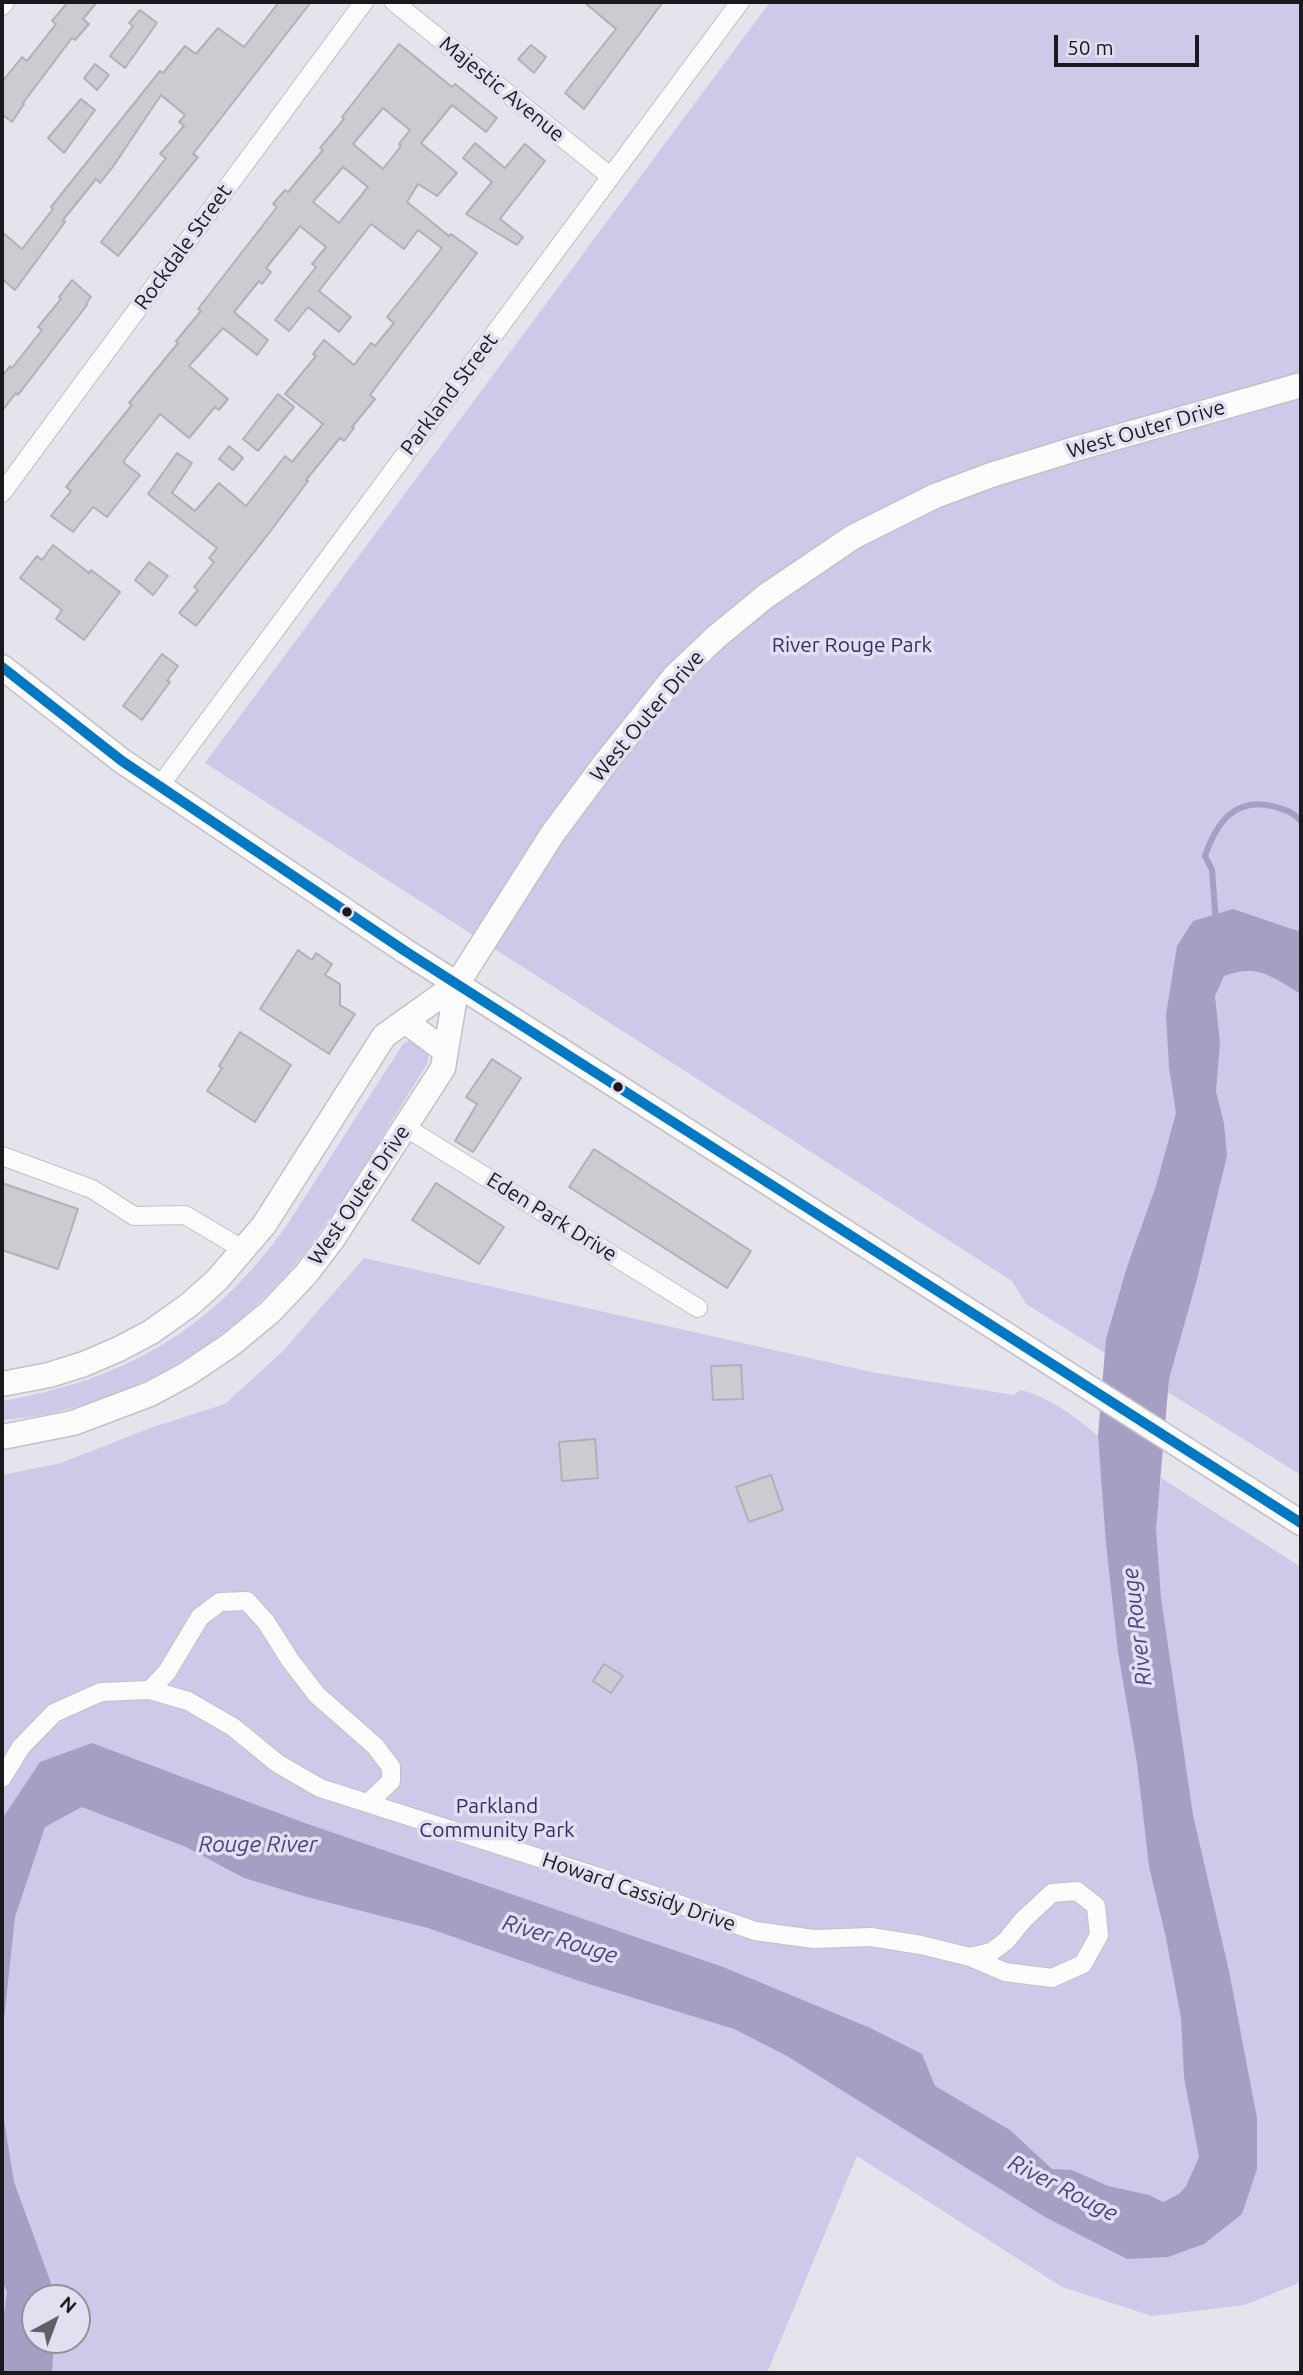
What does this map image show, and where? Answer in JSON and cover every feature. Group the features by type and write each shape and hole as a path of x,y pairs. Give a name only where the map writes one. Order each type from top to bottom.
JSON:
{"main road":[{"name":"West Outer Drive","path":"2,1384 49,1375 84,1364 151,1332 189,1305 217,1280 264,1225 384,1036 457,984 553,833 606,762 674,677 736,620 808,565 853,537 900,513 991,475 1301,385"},
{"path":"2,667 159,787 457,984 1301,1523"},
{"name":"West Outer Drive","path":"2,1437 42,1431 102,1414 150,1394 187,1374 230,1345 270,1312 306,1274 332,1240 443,1068 457,984"},
{"path":"405,1021 445,1051"}],"street":[{"name":"Rockdale Street","path":"2,493 365,2"},
{"name":"Majestic Avenue","path":"394,2 610,176"},
{"name":"Parkland Street","path":"159,787 740,2"},
{"name":"Eden Park Drive","path":"405,1127 698,1308"},
{"path":"2,1156 92,1189 134,1216 185,1215 244,1250"},
{"path":"150,1690 167,1672 200,1616 220,1602 247,1601 266,1622 317,1695 375,1746 391,1767 391,1780 368,1804"},
{"name":"Howard Cassidy Drive","path":"2,1778 21,1747 54,1713 101,1692 150,1690 188,1701 233,1727 276,1763 320,1788 625,1885 755,1931 814,1940 871,1937 970,1957 1005,1972 1052,1978 1083,1964 1099,1935 1096,1906 1076,1891 1052,1893 1023,1920 1006,1941 991,1952 970,1957"}],"green space":[{"name":"River Rouge Park","path":"770,2 1301,2 1301,1475 1026,1304 1012,1281 205,763"},
{"path":"410,1040 429,1051 427,1064 330,1218 286,1275 254,1308 178,1363 136,1385 93,1402 48,1414 2,1420 2,1401 47,1392 127,1364 197,1321 229,1293 259,1262 287,1225 403,1044"},
{"name":"Parkland Community Park","path":"364,1258 876,1373 1014,1395 1020,1390 1030,1393 1051,1402 1098,1436 1099,1450 1160,1489 1161,1478 1301,1567 1301,2282 1245,2305 1152,2316 1062,2287 857,2156 767,2373 2,2373 2,1475 61,1463 153,1427 225,1404 282,1352"}],"water":[{"name":"Rouge River","path":"1233,909 1301,932 1301,994 1264,974 1246,971 1224,976 1215,996 1220,1043 1216,1091 1224,1124 1227,1156 1169,1379 1156,1529 1161,1598 1193,1815 1229,1971 1257,2118 1257,2169 1242,2214 1204,2244 1168,2257 1127,2259 1045,2217 787,2056 734,2029 579,1981 428,1928 244,1878 186,1847 82,1807 45,1827 15,1917 2,2037 2,1819 40,1762 92,1743 302,1822 723,1967 868,2027 922,2054 935,2086 1010,2130 1052,2169 1072,2170 1108,2186 1149,2195 1163,2202 1179,2194 1186,2186 1199,2157 1184,2077 1181,2018 1149,1866 1137,1763 1118,1652 1098,1436 1106,1339 1127,1267 1156,1186 1176,1113 1169,1067 1166,1015 1177,946 1193,921"},
{"path":"2,2108 14,2182 51,2284 21,2284 21,2354 53,2354 52,2373 2,2373 2,2330 7,2292 2,2280"}],"building":[{"path":"68,2 97,2 83,19 89,24 75,40 72,38 12,122 2,114 2,82 22,57 27,61 56,24 52,21"},
{"path":"279,2 311,2 193,154 198,157 118,256 101,242 166,158 160,154 184,126 179,122 185,115 161,95 112,168 100,183 96,179 63,220 65,222 15,290 2,279 2,232 22,249 53,209 51,207 160,71 163,73 185,46 196,54 218,28 244,47"},
{"path":"584,2 663,2 584,109 565,93 616,29"},
{"path":"140,10 157,23 125,68 110,56 133,26 129,23"},
{"path":"399,44 452,87 455,84 497,118 486,132 452,105 421,143 457,173 437,196 418,184 407,202 449,236 451,234 477,253 370,395 375,399 352,427 354,428 344,441 340,438 306,480 308,481 269,533 196,626 179,613 198,590 194,587 214,562 209,558 217,548 148,494 177,453 192,463 172,493 195,511 219,483 246,506 285,456 292,462 323,424 285,394 316,356 313,354 324,340 354,365 371,343 375,346 394,323 387,317 442,248 418,230 404,249 371,224 319,291 351,317 339,332 308,307 289,331 275,320 316,267 312,264 326,247 300,226 266,268 271,272 262,284 259,281 234,312 268,340 257,355 223,328 189,366 228,399 219,410 215,407 189,438 160,414 125,459 124,463 140,475 107,517 93,507 73,532 51,516 71,491 66,487 178,343 176,341 201,311 198,309 277,207 273,204 285,190 288,192 323,150 320,148 344,119 342,117","holes":["383,108 410,130 383,169 353,144","343,167 368,187 339,223 313,202"]},
{"path":"531,45 546,57 534,73 518,59"},
{"path":"95,64 109,75 97,90 84,78"},
{"path":"81,99 95,110 64,153 48,138"},
{"path":"475,143 505,168 525,144 545,161 500,219 523,237 517,245 466,214 492,182 463,158"},
{"path":"72,280 91,297 87,305 18,395 16,393 2,411 2,376 10,366 12,368 42,330 38,327 61,299 59,297"},
{"path":"278,394 294,407 258,451 243,439"},
{"path":"229,446 243,458 233,470 219,459"},
{"path":"53,545 89,573 91,570 120,592 84,640 56,619 62,610 20,578 37,556 42,560"},
{"path":"149,562 168,576 153,595 135,580"},
{"path":"162,654 178,666 167,681 170,682 142,720 123,706"},
{"path":"298,950 312,960 316,953 332,964 325,975 340,984 340,1005 355,1014 329,1054 260,1009"},
{"path":"240,1032 291,1065 255,1122 207,1091"},
{"path":"492,1059 521,1078 473,1152 455,1141 477,1104 466,1097"},
{"path":"594,1149 751,1251 727,1288 569,1187"},
{"path":"2,1183 78,1209 58,1269 2,1250"},
{"path":"436,1183 504,1227 479,1264 412,1220"},
{"path":"741,1365 743,1399 713,1400 711,1366"},
{"path":"595,1439 598,1478 562,1481 559,1442"},
{"path":"771,1475 783,1510 749,1522 736,1487"},
{"path":"604,1664 623,1676 611,1693 593,1681"}],"waterway":[{"path":"1216,922 1212,870 1205,856 1221,824 1237,809 1259,804 1285,810 1301,821"}],"transit line":[{"path":"2,667 122,761 405,951 1301,1523"}],"water label":[{"name":"River Rouge","path":"1137,1627"},
{"name":"River Rouge","path":"560,1939"},
{"name":"River Rouge","path":"1063,2188"}]}
